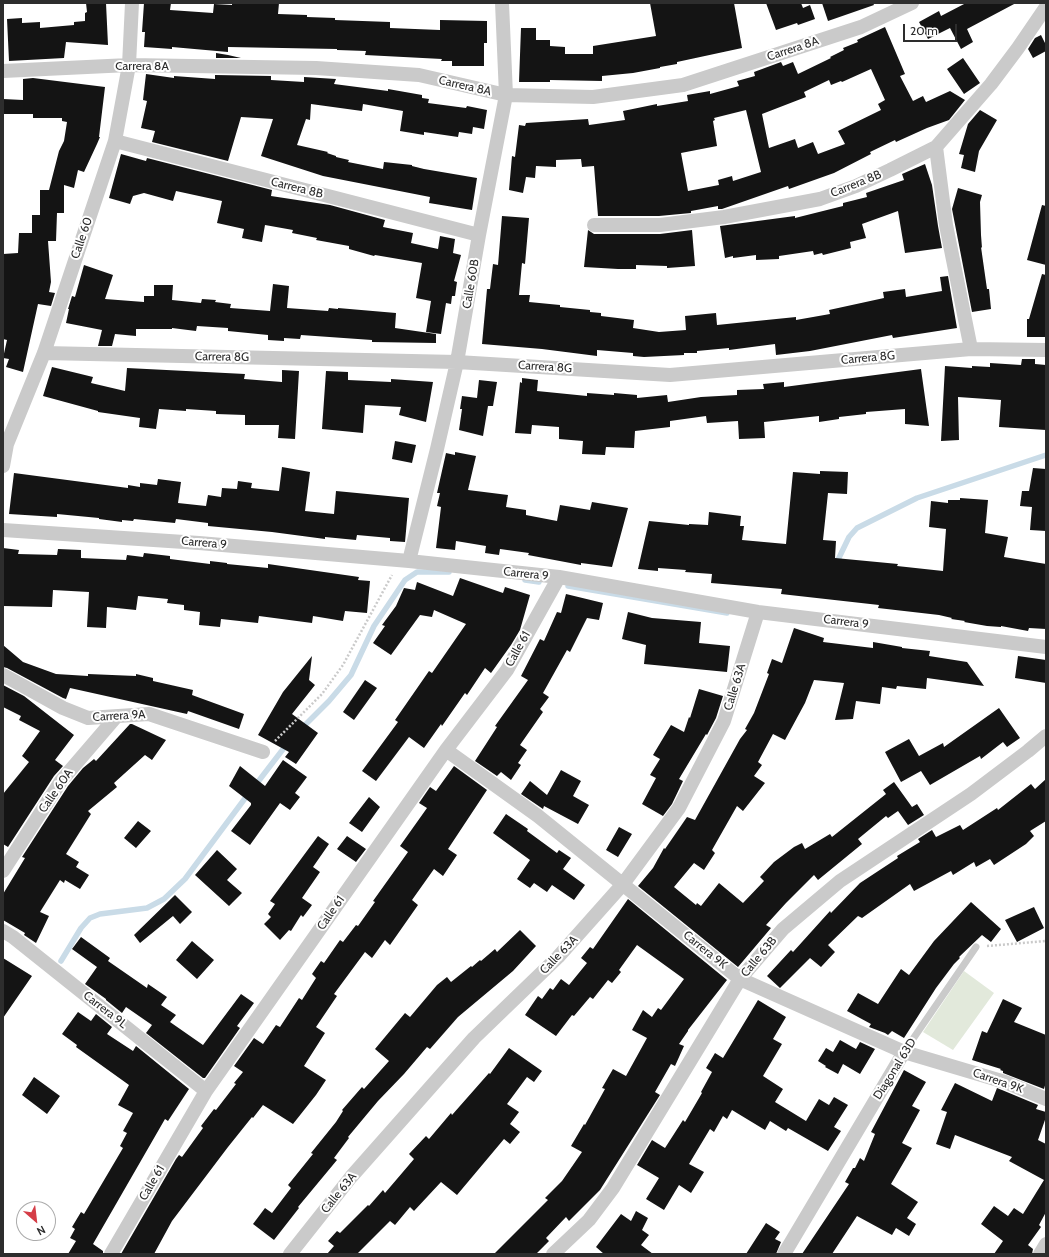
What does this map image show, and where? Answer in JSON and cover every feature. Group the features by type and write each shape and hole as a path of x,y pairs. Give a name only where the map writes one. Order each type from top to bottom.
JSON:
{"street":[{"name":"Calle 60","path":"3,466 5,439 44,353 115,141 129,65 132,3"},
{"name":"Calle 60B","path":"404,561 438,449 457,362 479,235 506,95 502,3"},
{"name":"Carrera 8A","path":"3,71 129,65 316,68 419,75 506,95 593,97 684,85 861,27 912,3"},
{"name":"Carrera 8B","path":"594,225 660,226 724,217 820,199 856,186 936,147 991,84 1046,7"},
{"name":"Carrera 8B","path":"115,141 479,235"},
{"path":"936,147 946,225 971,349"},
{"name":"Carrera 8G","path":"44,353 457,362 670,375 971,349 1046,350"},
{"name":"Carrera 9","path":"3,530 199,543 404,561 559,577 758,612 1046,646"},
{"name":"Calle 61","path":"111,1254 206,1091 446,750 507,670 559,577"},
{"name":"Calle 63A","path":"290,1254 351,1177 474,1038 558,957 623,884 679,808 724,721 758,612"},
{"name":"Carrera 9A","path":"3,676 63,708 88,718 149,714 263,752"},
{"name":"Calle 60A","path":"3,871 61,781 116,717"},
{"name":"Calle 63B","path":"553,1254 589,1220 614,1188 740,979 783,929 840,881 971,794 1046,736"},
{"name":"Carrera 9K","path":"446,750 538,816 740,979 904,1052 1005,1082 1046,1099"},
{"name":"Carrera 9L","path":"3,931 13,937 206,1091"},
{"name":"Diagonal 63D","path":"784,1254 904,1052"},
{"path":"1040,1254 1046,1244"}],"lane":[{"name":"Diagonal 63D","path":"904,1052 976,948"}],"path":[{"path":"263,752 322,694 343,665 363,627 404,561"},
{"path":"976,948 1046,941"}],"shaded area":[{"path":"964,971 994,993 953,1050 923,1032"}],"building":[{"path":"86,3 106,3 108,45 66,42 64,58 9,61 7,19 22,18 22,23 40,22 40,28 74,25 74,22 85,21 85,13 87,12"},
{"path":"144,3 171,3 170,10 213,13 214,4 232,5 232,3 279,3 278,14 307,15 307,17 335,18 335,20 390,22 390,28 440,30 440,20 487,21 487,43 484,43 484,66 452,66 452,61 441,61 442,59 365,55 366,51 337,49 228,47 228,52 172,47 172,49 144,47 145,32 142,32"},
{"path":"650,3 734,3 742,48 677,62 677,64 660,68 633,73 602,76 602,81 550,80 550,82 519,82 521,28 536,28 536,40 550,40 550,46 565,47 565,54 593,54 593,46 656,36"},
{"path":"766,3 801,3 803,8 810,5 815,19 776,30"},
{"path":"822,3 873,3 874,5 828,21"},
{"path":"966,3 1016,3 967,29 973,42 961,49 950,28 928,39 919,22 939,11 941,16"},
{"path":"885,27 905,74 900,76 913,101 923,96 926,102 950,91 965,100 949,120 896,142 895,140 870,152 871,154 834,173 789,189 788,186 722,209 718,209 718,206 691,211 691,213 659,216 598,216 594,166 582,167 581,159 556,160 556,167 536,166 535,178 526,177 523,193 509,190 512,156 515,157 519,125 525,126 526,123 588,119 589,125 625,120 623,111 657,104 657,106 688,101 687,95 710,91 710,94 739,86 737,81 755,76 754,72 781,62 783,66 793,62 798,74 831,58 830,57 844,50 843,48 858,42 857,40","holes":["871,69 885,100 878,104 881,110 838,131 845,144 818,154 813,142 798,148 795,139 769,148 762,114 806,97 804,92 829,80 831,85 841,81 842,82","746,110 761,172 733,181 732,176 718,180 719,185 688,191 681,153 717,146 713,121 715,120 714,118"]},
{"path":"1041,35 1046,45 1046,51 1033,58 1028,49 1035,38"},
{"path":"216,53 228,55 241,58 216,58"},
{"path":"963,58 980,83 964,94 947,69"},
{"path":"146,74 174,78 174,76 215,79 215,75 271,76 271,80 304,82 304,77 336,79 334,84 388,91 388,89 422,95 422,98 429,99 428,103 466,108 467,106 487,110 484,129 473,127 472,134 459,132 458,137 424,132 424,135 400,131 403,111 363,104 362,111 311,104 310,120 306,119 297,145 328,152 327,153 336,157 349,160 348,162 383,169 384,162 412,165 424,169 477,178 472,210 429,203 430,197 323,176 261,156 273,119 241,117 228,161 152,142 155,131 141,128 147,101 143,100"},
{"path":"33,78 105,87 100,137 84,172 78,170 74,188 64,185 64,213 57,213 56,241 48,241 51,282 49,292 55,293 51,306 38,304 23,372 6,367 9,359 3,358 7,340 3,339 3,254 18,253 19,233 32,233 32,215 40,215 40,190 49,190 59,151 64,141 67,122 62,121 62,118 33,118 33,114 3,114 3,99 23,100 23,79"},
{"path":"980,110 997,120 979,151 975,172 961,168 964,155 959,154 968,124"},
{"path":"121,154 146,161 147,158 272,190 271,196 330,205 385,220 383,227 413,233 411,243 438,249 440,236 455,239 453,253 461,255 454,281 457,282 455,296 452,296 451,304 446,303 441,334 426,332 431,301 416,298 422,263 374,256 349,249 349,246 316,240 317,238 292,233 293,230 265,225 262,242 242,238 244,229 217,223 222,201 176,191 173,201 144,193 133,196 130,204 109,198"},
{"path":"925,164 932,185 942,248 905,253 898,211 862,224 866,238 850,242 851,248 823,255 822,253 814,255 813,251 779,256 779,259 756,260 756,255 733,258 733,256 725,258 720,226 795,216 795,218 843,206 843,203 867,197 866,193 904,180 902,174"},
{"path":"958,188 982,195 980,202 982,248 981,247 987,289 989,289 991,309 972,312 952,209"},
{"path":"1042,205 1046,206 1046,265 1027,260"},
{"path":"502,216 529,218 525,264 522,263 519,295 530,295 529,302 590,310 590,312 601,313 601,316 634,320 633,328 659,332 686,330 685,316 716,313 717,325 796,317 796,320 830,314 829,310 884,298 883,292 905,289 906,297 942,291 940,277 948,276 957,328 893,338 892,335 810,351 776,355 775,344 729,350 729,348 697,351 697,353 684,353 684,355 644,357 633,356 633,353 597,350 597,356 542,349 482,344 487,289 490,289 493,264 498,265"},
{"path":"588,230 594,234 660,234 692,230 695,266 667,268 667,266 636,265 636,269 584,267"},
{"path":"84,265 113,275 105,299 144,302 144,296 154,296 154,285 173,285 172,300 201,303 202,299 216,300 215,302 231,304 230,308 270,311 273,284 289,286 287,308 328,311 329,308 338,308 396,313 395,328 436,334 436,343 372,342 372,340 301,335 300,339 284,338 284,341 268,340 268,335 228,331 228,328 197,326 196,331 172,328 136,329 136,336 115,334 112,346 98,346 102,330 66,323 72,296 75,297"},
{"path":"1042,274 1046,275 1046,337 1027,337 1027,319 1029,319"},
{"path":"1022,359 1035,359 1035,364 1046,365 1046,430 999,427 1001,400 958,397 959,440 941,441 945,366 972,368 972,366 990,367 990,363 1021,365"},
{"path":"52,367 93,377 91,383 125,391 127,368 245,374 244,379 282,382 282,370 299,371 295,439 278,438 279,425 245,425 245,415 216,414 216,411 159,409 156,429 139,427 140,418 98,412 43,396"},
{"path":"921,369 929,426 905,424 905,409 866,412 866,414 839,417 839,419 819,422 819,416 764,422 765,438 739,439 738,421 707,423 706,416 670,421 670,427 635,431 634,448 606,447 605,455 582,454 583,441 559,439 559,427 532,425 531,434 515,433 520,382 522,383 522,378 538,380 537,391 587,396 587,393 614,395 614,393 637,395 637,398 667,395 668,402 701,397 737,395 737,390 764,389 763,384 784,382 784,387"},
{"path":"326,371 348,372 348,380 391,382 391,379 433,382 426,422 399,415 401,407 365,405 363,433 322,429"},
{"path":"479,380 497,382 493,406 488,406 483,436 459,430 462,396 477,398"},
{"path":"395,441 416,445 412,463 392,459"},
{"path":"455,452 476,456 468,490 508,495 506,507 526,510 526,515 557,521 560,505 590,510 592,502 628,508 612,567 581,563 581,565 528,555 529,553 500,549 499,555 485,553 486,546 456,541 455,550 436,548 441,507 437,506 440,493 437,493 446,453 455,455"},
{"path":"282,467 310,472 305,511 334,514 336,491 409,498 405,542 390,541 390,538 357,535 356,540 325,537 325,539 208,526 208,523 176,519 175,523 134,519 133,521 122,520 122,522 57,514 57,517 9,514 14,473 128,488 128,485 140,487 140,483 157,485 158,479 181,482 178,503 206,506 208,495 221,497 222,488 237,489 238,481 252,483 251,488 279,491"},
{"path":"1033,468 1046,469 1046,531 1030,530 1032,507 1020,506 1022,491 1029,491"},
{"path":"820,471 848,472 847,494 828,493 823,540 836,541 835,558 898,564 897,566 943,571 946,529 929,527 931,501 948,503 948,500 960,500 960,498 988,500 985,533 1008,537 1004,557 1046,564 1046,629 1029,628 1028,631 1001,626 987,626 964,622 965,621 939,615 878,608 879,605 781,594 782,589 711,583 712,574 685,572 686,570 658,568 658,571 638,569 649,521 689,525 708,525 709,512 741,516 740,526 744,526 742,540 786,544 793,472 820,474"},
{"path":"3,548 19,550 18,554 57,555 58,549 81,550 81,558 126,560 127,555 143,557 144,553 170,556 170,559 210,564 210,561 268,568 268,564 359,577 358,580 370,581 367,613 345,611 343,621 313,616 312,623 259,616 258,623 221,619 220,627 199,625 200,612 184,610 184,605 167,603 168,599 138,596 136,610 107,607 106,628 87,627 89,592 53,590 52,607 3,606"},
{"path":"460,578 503,593 505,587 530,595 520,630 491,673 485,668 467,695 465,693 442,726 441,724 424,748 409,737 376,781 362,771 398,722 395,720 429,671 432,673 466,624 434,610 432,617 420,615 391,655 373,643 385,626 382,625 396,606 404,588 415,590 417,582 453,596"},
{"path":"566,594 603,603 599,620 587,618 570,652 567,650 543,693 549,697 540,709 543,712 520,745 527,750 518,763 521,765 511,780 501,772 497,776 475,761 497,727 495,726 528,680 521,676 540,639 544,641 557,612 561,613"},
{"path":"628,612 652,618 701,622 699,643 730,646 727,672 644,664 646,645 622,639"},
{"path":"794,628 824,638 823,642 873,648 873,642 902,648 930,651 929,656 967,662 984,686 927,678 926,689 897,686 896,689 882,687 880,704 856,701 853,719 835,720 844,683 814,680 805,703 785,740 773,734 758,762 762,765 754,776 765,783 743,811 737,806 712,850 715,853 704,870 694,863 674,887 696,905 697,903 701,906 719,883 743,903 764,881 760,877 774,862 802,843 805,849 830,834 832,837 886,794 883,790 894,782 912,807 917,804 924,815 908,825 898,811 888,818 886,816 858,839 862,844 818,880 814,875 786,903 766,925 771,928 738,967 638,886 653,868 664,848 665,849 687,817 695,820 740,739 747,730 745,729 754,713 769,674 767,673 772,659 782,663"},
{"path":"3,645 23,662 56,674 136,676 136,674 153,678 153,681 193,690 192,695 244,714 239,729 188,711 187,714 70,688 66,699 3,667"},
{"path":"312,656 309,680 315,685 292,714 318,733 296,764 285,757 289,752 258,735 283,692"},
{"path":"1018,656 1046,660 1046,683 1015,678"},
{"path":"365,680 377,688 354,720 343,712"},
{"path":"3,685 24,696 74,735 55,760 63,766 54,776 8,847 3,844 3,794 29,762 22,756 40,731 19,720 21,716 3,707"},
{"path":"699,689 723,696 716,718 679,779 683,781 672,804 663,816 642,804 656,778 650,775 660,759 653,755 671,725 684,732"},
{"path":"999,708 1020,738 1007,747 1003,742 981,759 980,756 930,785 921,771 901,782 885,752 909,739 919,756 943,743 944,747"},
{"path":"130,724 166,740 152,760 145,755 114,783 117,787 88,811 91,814 66,854 79,862 76,867 89,875 80,889 65,880 64,883 60,880 40,912 49,916 36,943 24,935 25,933 3,920 3,894 25,858 22,857 68,786 83,768 94,759 96,761"},
{"path":"283,760 307,777 295,793 300,797 290,810 280,803 250,845 231,831 251,803 229,786 240,766 265,786"},
{"path":"454,766 487,790 448,849 457,855 443,876 434,869 412,900 418,905 390,945 385,940 372,958 365,952 334,994 337,996 316,1027 325,1033 304,1066 326,1080 316,1095 293,1124 263,1105 228,1147 172,1221 154,1254 121,1254 176,1159 179,1155 182,1157 203,1128 201,1126 214,1109 216,1110 236,1084 234,1083 243,1072 234,1066 254,1038 263,1044 276,1025 280,1027 299,998 302,1000 316,978 312,974 321,961 324,963 340,940 343,942 356,925 358,926 375,902 373,901 408,852 400,846 427,808 419,803 430,787 436,791"},
{"path":"561,770 581,781 573,796 589,805 578,824 544,806 543,809 521,794 530,781 547,795"},
{"path":"1046,779 1046,821 1030,831 1034,836 1026,844 994,865 990,859 976,867 974,862 953,875 951,871 914,891 910,884 862,918 858,916 828,945 835,952 821,967 810,958 780,988 767,976 791,950 793,952 830,911 831,913 860,883 898,858 897,856 920,842 918,839 932,830 936,837 960,825 963,830 997,808 998,810 1031,784 1035,789"},
{"path":"369,797 380,807 362,832 349,823"},
{"path":"506,814 528,829 527,831 557,853 559,850 571,858 563,869 585,885 574,900 552,885 547,892 534,883 530,888 517,879 530,860 493,833"},
{"path":"138,821 151,831 136,848 124,838"},
{"path":"619,827 632,834 618,857 606,850"},
{"path":"318,836 329,844 313,867 320,872 302,898 312,905 303,917 301,915 291,931 289,930 280,940 264,924 271,917 268,914 275,904 270,901"},
{"path":"347,836 366,849 356,862 337,849"},
{"path":"217,850 237,869 227,880 242,893 229,906 195,875"},
{"path":"175,895 192,912 180,924 173,916 140,943 134,935"},
{"path":"628,899 727,980 679,1044 684,1046 675,1066 671,1064 655,1092 660,1095 600,1190 569,1221 566,1217 546,1238 549,1241 536,1254 494,1254 548,1200 545,1198 562,1181 582,1152 571,1146 584,1124 585,1125 605,1089 602,1088 613,1069 626,1076 647,1038 632,1030 643,1010 652,1017 658,1008 661,1010 684,979 637,945 619,970 621,972 612,983 608,980 593,999 590,997 574,1016 572,1015 556,1036 525,1015 538,996 542,999 550,988 553,990 561,979 569,985 587,963 581,958 590,947 593,949"},
{"path":"971,902 1001,929 991,942 982,935 959,957 960,958 936,988 904,1038 892,1031 888,1035 869,1027 871,1024 847,1011 858,993 878,1004 901,969 909,975 934,941"},
{"path":"1034,907 1044,928 1017,942 1005,920"},
{"path":"520,930 536,946 513,971 458,1017 430,1049 427,1047 378,1101 348,1137 349,1138 334,1158 337,1160 298,1207 299,1208 274,1240 253,1224 265,1208 272,1213 291,1188 288,1185 313,1154 311,1153 336,1122 343,1111 342,1110 362,1087 364,1089 389,1061 375,1049 405,1013 410,1017 437,985 447,977 451,982 471,966 472,967 480,960 481,961 495,949 497,952"},
{"path":"81,937 110,958 108,961 147,988 148,984 167,997 161,1005 176,1015 170,1022 203,1045 241,994 254,1003 237,1026 240,1028 205,1078 203,1078 146,1033 152,1025 126,1007 122,1013 85,984 97,967 72,949"},
{"path":"192,941 214,960 197,979 176,960"},
{"path":"3,958 32,976 3,1018"},
{"path":"1003,999 1022,1008 1014,1022 1046,1035 1046,1082 1044,1089 1003,1073 1003,1071 1000,1070 1001,1069 972,1060 982,1031 987,1033"},
{"path":"758,1000 786,1017 773,1039 782,1044 763,1076 783,1089 775,1102 806,1121 819,1099 829,1105 834,1097 848,1105 834,1127 841,1131 828,1151 788,1128 786,1131 770,1121 765,1130 732,1110 727,1119 723,1116 714,1132 710,1129 689,1164 704,1172 691,1193 679,1185 664,1210 646,1199 659,1178 637,1165 652,1140 665,1148 683,1120 685,1122 712,1072 706,1068 715,1053 723,1058"},
{"path":"78,1012 91,1021 96,1014 112,1027 107,1034 133,1051 136,1046 189,1089 168,1121 165,1119 93,1244 103,1251 103,1254 68,1254 76,1241 70,1238 75,1229 72,1227 81,1212 84,1214 123,1148 120,1146 127,1133 123,1131 133,1113 118,1105 129,1085 76,1047 77,1045 62,1034"},
{"path":"840,1040 856,1049 860,1042 875,1049 860,1074 843,1064 838,1074 825,1067 826,1066 818,1061 826,1048 833,1052"},
{"path":"509,1048 542,1071 534,1082 527,1077 507,1104 519,1112 510,1124 520,1132 510,1144 504,1139 457,1195 441,1182 414,1211 410,1207 395,1225 390,1221 357,1254 327,1254 334,1246 328,1241 337,1231 340,1233 368,1205 369,1206 383,1190 385,1193 414,1159 409,1154 426,1136 429,1139 451,1113 452,1115 489,1073 490,1074"},
{"path":"904,1070 926,1082 912,1106 920,1110 902,1143 912,1148 891,1184 918,1202 907,1218 916,1224 909,1236 896,1228 892,1235 857,1216 832,1254 802,1254 849,1184 845,1182 853,1168 855,1168 860,1158 864,1161 875,1134 871,1132"},
{"path":"34,1077 60,1096 47,1114 22,1095"},
{"path":"955,1083 992,1101 997,1088 1038,1105 1036,1109 1046,1112 1046,1117 1038,1140 1046,1144 1046,1212 1039,1225 1041,1227 1028,1245 1033,1249 1032,1254 994,1254 1003,1241 981,1224 994,1206 1008,1216 1014,1208 1023,1214 1044,1180 1009,1161 1012,1157 955,1135 950,1149 936,1144 947,1112 941,1110"},
{"path":"636,1211 648,1218 642,1230 649,1235 641,1245 653,1254 604,1254 596,1247 621,1214 631,1221"},
{"path":"766,1223 780,1232 775,1239 781,1242 776,1254 746,1254"}],"waterway":[{"path":"836,564 849,537 857,528 917,498 1046,455"},
{"path":"301,729 329,701 351,675 374,626 405,580 417,572 449,572"},
{"path":"525,580 539,582"},
{"path":"568,586 727,613"},
{"path":"254,787 287,744"},
{"path":"61,961 81,928 90,918 100,914 147,908 164,899 185,879 249,793"}]}
